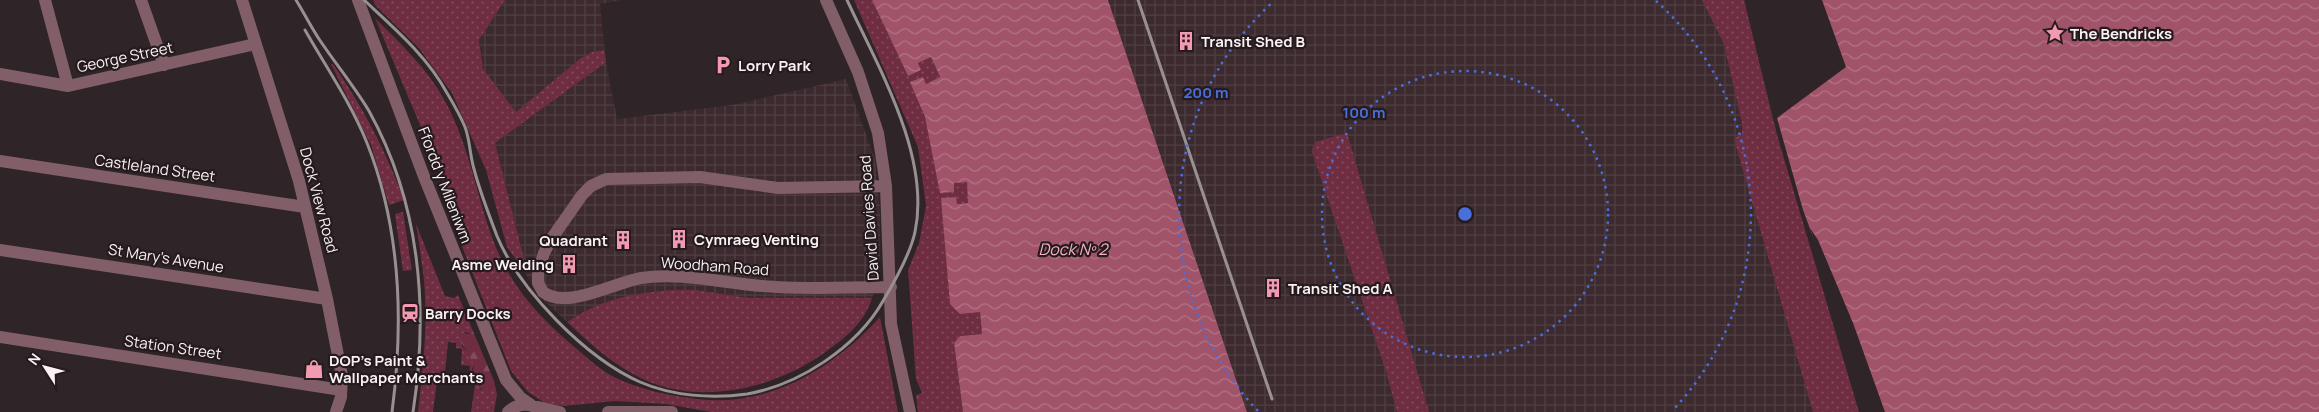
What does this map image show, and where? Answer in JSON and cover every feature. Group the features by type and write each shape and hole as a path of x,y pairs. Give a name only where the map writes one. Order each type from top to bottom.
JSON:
{"street":[{"path":"44,0 68,86"},
{"path":"141,0 164,66"},
{"name":"Dock View Road","path":"242,0 305,207 327,299 342,376 342,390 336,412"},
{"name":"Ffordd y Mileniwm","path":"358,0 506,380 508,412"},
{"name":"David Davies Road","path":"826,0 870,106 878,133 886,186 891,324 910,412"},
{"name":"George Street","path":"0,74 68,86 164,66 255,44"},
{"name":"Castleland Street","path":"0,161 305,207"},
{"name":"Woodham Road","path":"886,186 778,188 691,176 606,179 587,190 558,228 544,253 537,278 543,292 563,300 640,278 664,276 764,286 891,287"},
{"name":"St Mary's Avenue","path":"0,250 327,299"},
{"name":"Station Street","path":"0,337 342,390"},
{"name":"Ffordd y Mileniwm","path":"506,380 521,398 537,408"},
{"path":"508,412 518,406 560,412"},
{"path":"608,412 672,412"}],"shaded area":[{"path":"505,0 622,0 600,4 606,62 617,119 732,105 846,79 875,159 880,210 880,278 872,298 749,298 696,290 674,290 582,312 567,322 539,296 523,269 524,259 495,143 479,40"},
{"path":"1108,0 1744,0 1846,412 1247,412"}],"green space":[{"path":"373,0 505,0 479,40 483,69 516,112 581,58 592,52 604,50 606,62 495,143 524,259 523,269 507,247 486,170 452,93 418,47 375,5"},
{"path":"854,0 872,0 908,76 918,63 931,57 940,77 926,84 911,82 954,192 954,183 967,181 969,203 956,204 956,197 941,199 980,312 982,334 960,336 954,343 963,412 918,412 916,395 922,393 916,379 908,270 919,243 926,206 918,147"},
{"path":"1702,0 1744,0 1775,128 1859,412 1813,412 1734,139 1742,133 1742,123 1724,44"},
{"path":"375,18 422,67 445,101 460,134 486,220 507,271 527,300 550,325 599,368 624,382 665,394 697,399 724,400 750,397 774,390 821,368 862,336 880,317 898,412 711,412 666,404 615,401 564,406 545,403 528,392 511,371 456,231 439,170"},
{"path":"331,64 333,64 344,80 364,113 390,164 404,200 389,205 371,145"},
{"path":"1347,133 1429,412 1397,412 1386,371 1313,155 1312,149 1315,142"},
{"path":"403,212 412,270 403,271 395,214"},
{"path":"416,224 445,296 454,298 458,295 473,331 471,334 465,332 462,346 469,354 474,365 472,369 476,378 469,377 470,366 461,365 462,349 456,348 456,343 448,342 445,373 438,373 433,412 418,412 425,314 424,281"},
{"path":"674,290 696,290 749,298 872,298 858,324 844,338 820,356 776,379 728,391 679,390 656,384 633,374 615,363 567,322 579,314 618,298"},
{"path":"473,331 494,381 489,389 484,391 478,386 476,377 472,375 474,365 459,338 461,333 471,334"},
{"path":"476,378 481,390 489,389 494,381 497,394 494,412 471,412"}],"water":[{"name":"Dock Nº 2","path":"872,0 1108,0 1247,412 963,412 954,343 960,336 982,334 980,312 960,314 950,304 941,198 956,197 957,204 968,203 967,182 954,183 954,192 940,193 925,117 910,82 923,77 926,84 940,77 931,57 918,63 921,70 908,76"},
{"path":"1822,0 2319,0 2319,412 1868,412 1835,296 1803,210 1777,118 1846,67"}],"pier":[{"path":"1810,228 1818,240 1853,323 1885,412 1865,412 1832,296"}],"railway":[{"path":"296,0 319,39 369,111 386,146 400,182 410,220 420,296 418,373 413,412"},
{"path":"364,0 420,55 452,101 465,127 476,178 497,236 521,279 538,300 577,340 619,371 652,387 706,396 747,394 767,389 806,373 825,361 858,334 872,318 902,268 910,250 915,232 918,203 909,143 886,83 847,0"},
{"path":"1138,0 1272,399"},
{"path":"305,30 361,128 378,176 387,209 397,276 398,310 398,344 392,412"}],"place":[{"name":"The Bendricks","path":"2055,33"},
{"name":"Transit Shed B","path":"1186,41"},
{"name":"Lorry Park","path":"723,65"},
{"name":"Cymraeg Venting","path":"679,239"},
{"name":"Quadrant","path":"623,240"},
{"name":"Asme Welding","path":"569,264"},
{"name":"Transit Shed A","path":"1273,288"},
{"name":"Barry Docks","path":"410,313"},
{"name":"DOP's Paint & Wallpaper Merchants","path":"314,369"}]}
